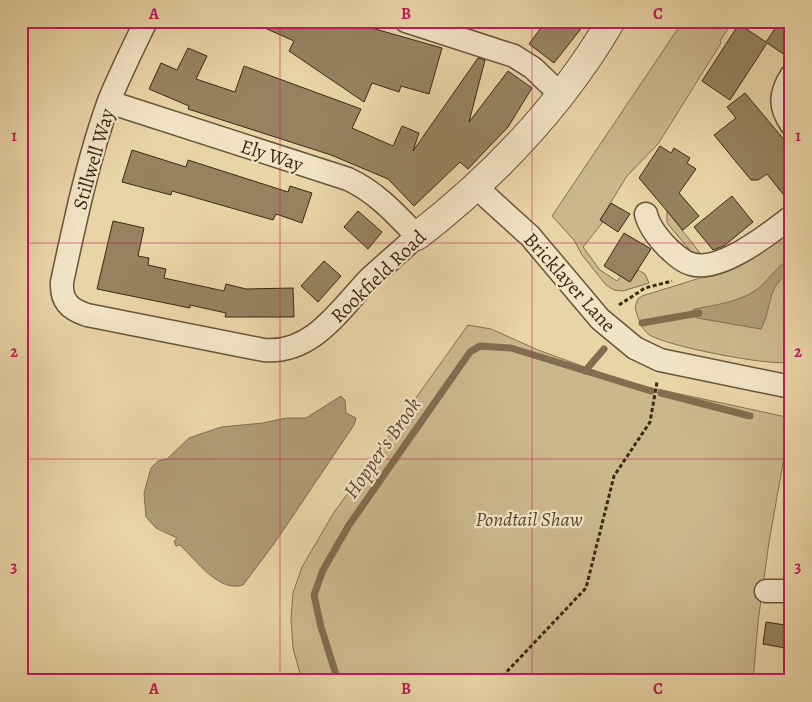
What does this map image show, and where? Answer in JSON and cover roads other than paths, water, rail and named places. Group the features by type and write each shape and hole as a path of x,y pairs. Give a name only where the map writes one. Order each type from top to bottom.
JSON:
{"street":[{"name":"Stillwell Way","path":"65,302 62,282 89,170 109,102 146,21"},
{"path":"406,21 514,56 533,68 560,94"},
{"name":"Rookfield Road","path":"65,302 72,309 86,315 264,350 283,350 302,344 318,333 370,279 417,236 476,187 512,152 590,57 611,21"},
{"path":"791,76 782,93 781,101 791,124"},
{"name":"Ely Way","path":"109,102 348,179 360,185 382,202 417,236"},
{"name":"Bricklayer Lane","path":"476,187 530,236 600,319 635,348 660,360 791,387"},
{"path":"646,214 648,222 665,245 689,263 702,265 726,259 740,252 791,217"},
{"path":"766,590 791,591"}],"waterway":[{"name":"Hopper's Brook","path":"642,323 699,313"},
{"name":"Hopper's Brook","path":"338,681 321,627 314,595 323,570 349,525 470,352 480,346 511,348 651,391"},
{"name":"Hopper's Brook","path":"585,371 604,349"},
{"name":"Hopper's Brook","path":"661,393 750,416"}],"park label":[{"name":"Pondtail Shaw","path":"529,519"}]}
